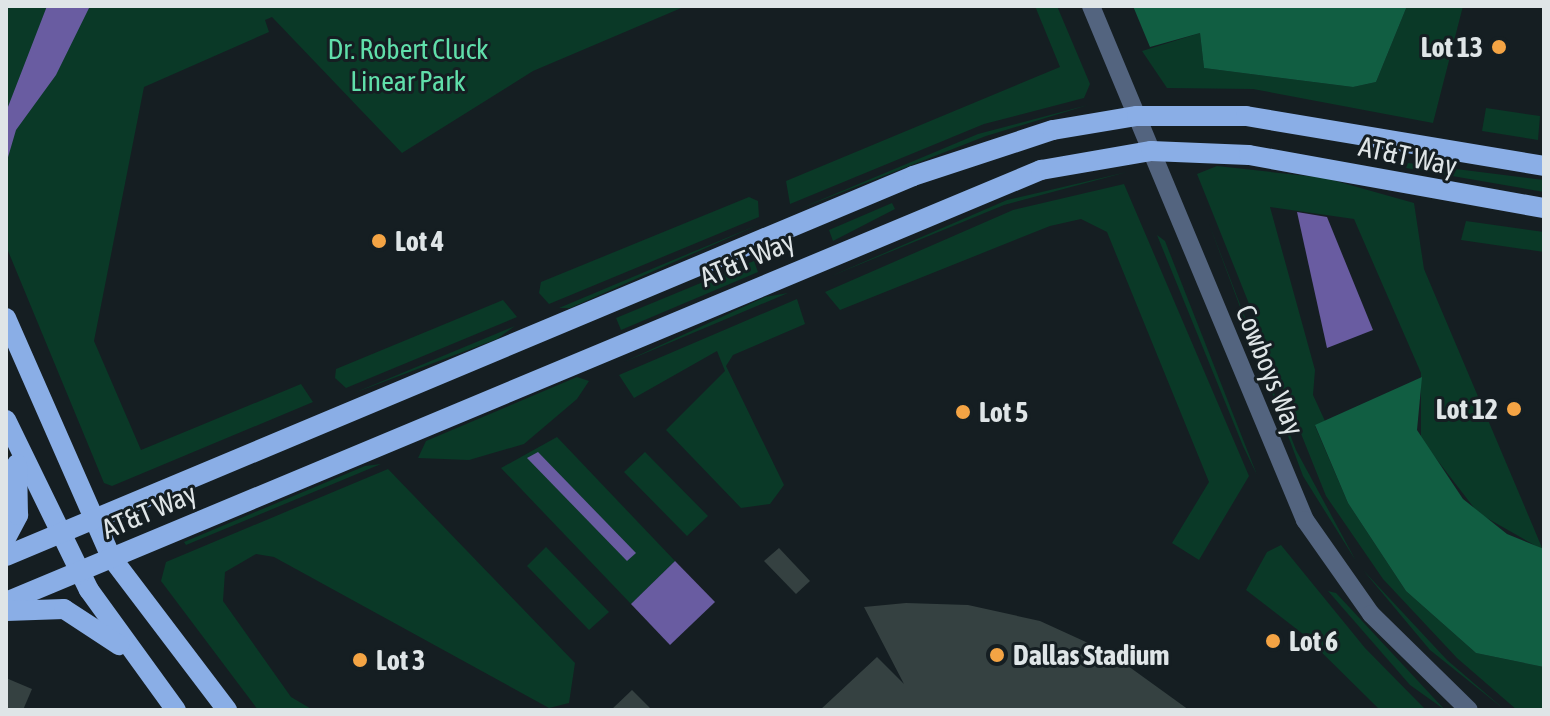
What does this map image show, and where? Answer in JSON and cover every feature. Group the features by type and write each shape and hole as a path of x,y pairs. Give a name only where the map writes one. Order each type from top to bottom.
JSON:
{"main road":[{"name":"AT&T Way","path":"6,556 913,176 1053,130 1137,116 1246,116 1544,166"},
{"name":"AT&T Way","path":"6,602 933,212 1041,170 1151,151 1283,159 1544,208"},
{"path":"6,318 111,557 227,710"},
{"path":"8,425 78,572 134,656 176,710"},
{"path":"6,538 22,484 8,425"},
{"path":"6,611 71,612 134,656"}],"street":[{"name":"Cowboys Way","path":"1091,6 1305,520 1371,614 1469,710"}],"green space":[{"name":"Dr. Robert Cluck Linear Park","path":"6,6 686,6 533,71 402,153 272,17 265,20 269,32 144,87 94,341 141,450 301,384 313,402 112,486 104,483 6,246"},
{"path":"1035,6 1057,6 1090,84 1084,98 984,124 790,204 786,181 1060,67"},
{"path":"1133,6 1407,6 1376,82 1353,87 1204,68 1200,33 1150,47"},
{"path":"1407,6 1463,6 1433,123 1253,89 1167,88 1142,51 1200,33 1204,68 1353,87 1376,82"},
{"path":"1088,105 986,136 799,209 978,134"},
{"path":"1486,108 1540,116 1538,140 1482,131"},
{"path":"1408,163 1544,180 1544,192 1406,168"},
{"path":"1217,166 1325,178 1414,203 1424,269 1543,550 1478,513 1421,439 1421,373 1354,219 1270,207 1315,370 1313,395 1325,421 1315,426 1348,503 1406,591 1476,653 1544,667 1544,710 1517,710 1457,658 1383,579 1326,496 1197,174"},
{"path":"1127,172 1004,205 829,277 1007,200"},
{"path":"1124,184 1249,476 1199,560 1172,543 1209,482 1107,232 1081,219 1050,226 840,310 825,292 1013,210"},
{"path":"749,197 758,201 759,217 549,304 539,293 541,282"},
{"path":"892,203 895,209 833,241 829,230"},
{"path":"1208,221 1296,450 1356,561 1303,476"},
{"path":"1466,221 1544,232 1544,252 1461,240"},
{"path":"760,224 570,308 559,308 666,263"},
{"path":"1157,235 1165,241 1257,475 1243,446"},
{"path":"754,261 758,272 621,330 616,318"},
{"path":"788,293 624,362 765,297"},
{"path":"797,299 805,324 733,355 726,366 784,485 770,504 741,508 666,430 725,371 717,351 634,398 619,375"},
{"path":"503,300 517,317 346,388 335,378 336,369"},
{"path":"515,326 497,339 354,393"},
{"path":"577,377 589,381 577,399 524,444 469,460 418,458 426,441"},
{"path":"1422,377 1417,430 1463,499 1507,534 1544,549 1544,667 1476,653 1406,591 1348,503 1315,425"},
{"path":"557,437 675,561 631,604 501,468"},
{"path":"645,452 708,516 687,536 624,472"},
{"path":"381,464 186,545 184,542 365,466"},
{"path":"388,469 575,663 569,703 549,708 274,557 256,554 225,572 223,601 291,697 313,710 258,710 161,581 166,562"},
{"path":"1281,545 1365,648 1426,710 1380,710 1303,634 1246,590 1267,552"},
{"path":"546,547 609,612 589,630 527,566"},
{"path":"1363,570 1447,660 1505,710 1430,650"},
{"path":"1328,591 1336,593 1445,710 1410,685"}],"shaded area":[{"path":"47,6 90,6 56,75 16,130 6,164 6,112"},
{"path":"1297,212 1327,217 1373,330 1327,348"},
{"path":"538,452 636,553 627,561 527,458"},
{"path":"675,561 715,602 670,645 631,604"}],"building":[{"path":"779,548 810,581 796,594 764,561"},
{"name":"Dallas Stadium","path":"906,603 968,605 1040,621 1110,653 1189,710 820,710 877,657 904,684 864,607"},
{"path":"6,678 32,689 23,710 6,710"},
{"path":"632,690 652,710 611,710"}],"place":[{"name":"Lot 13","path":"1499,47"},
{"name":"Lot 4","path":"379,241"},
{"name":"Lot 12","path":"1514,409"},
{"name":"Lot 5","path":"963,412"},
{"name":"Lot 6","path":"1273,641"},
{"name":"Dallas Stadium","path":"997,655"},
{"name":"Lot 3","path":"360,660"}]}
